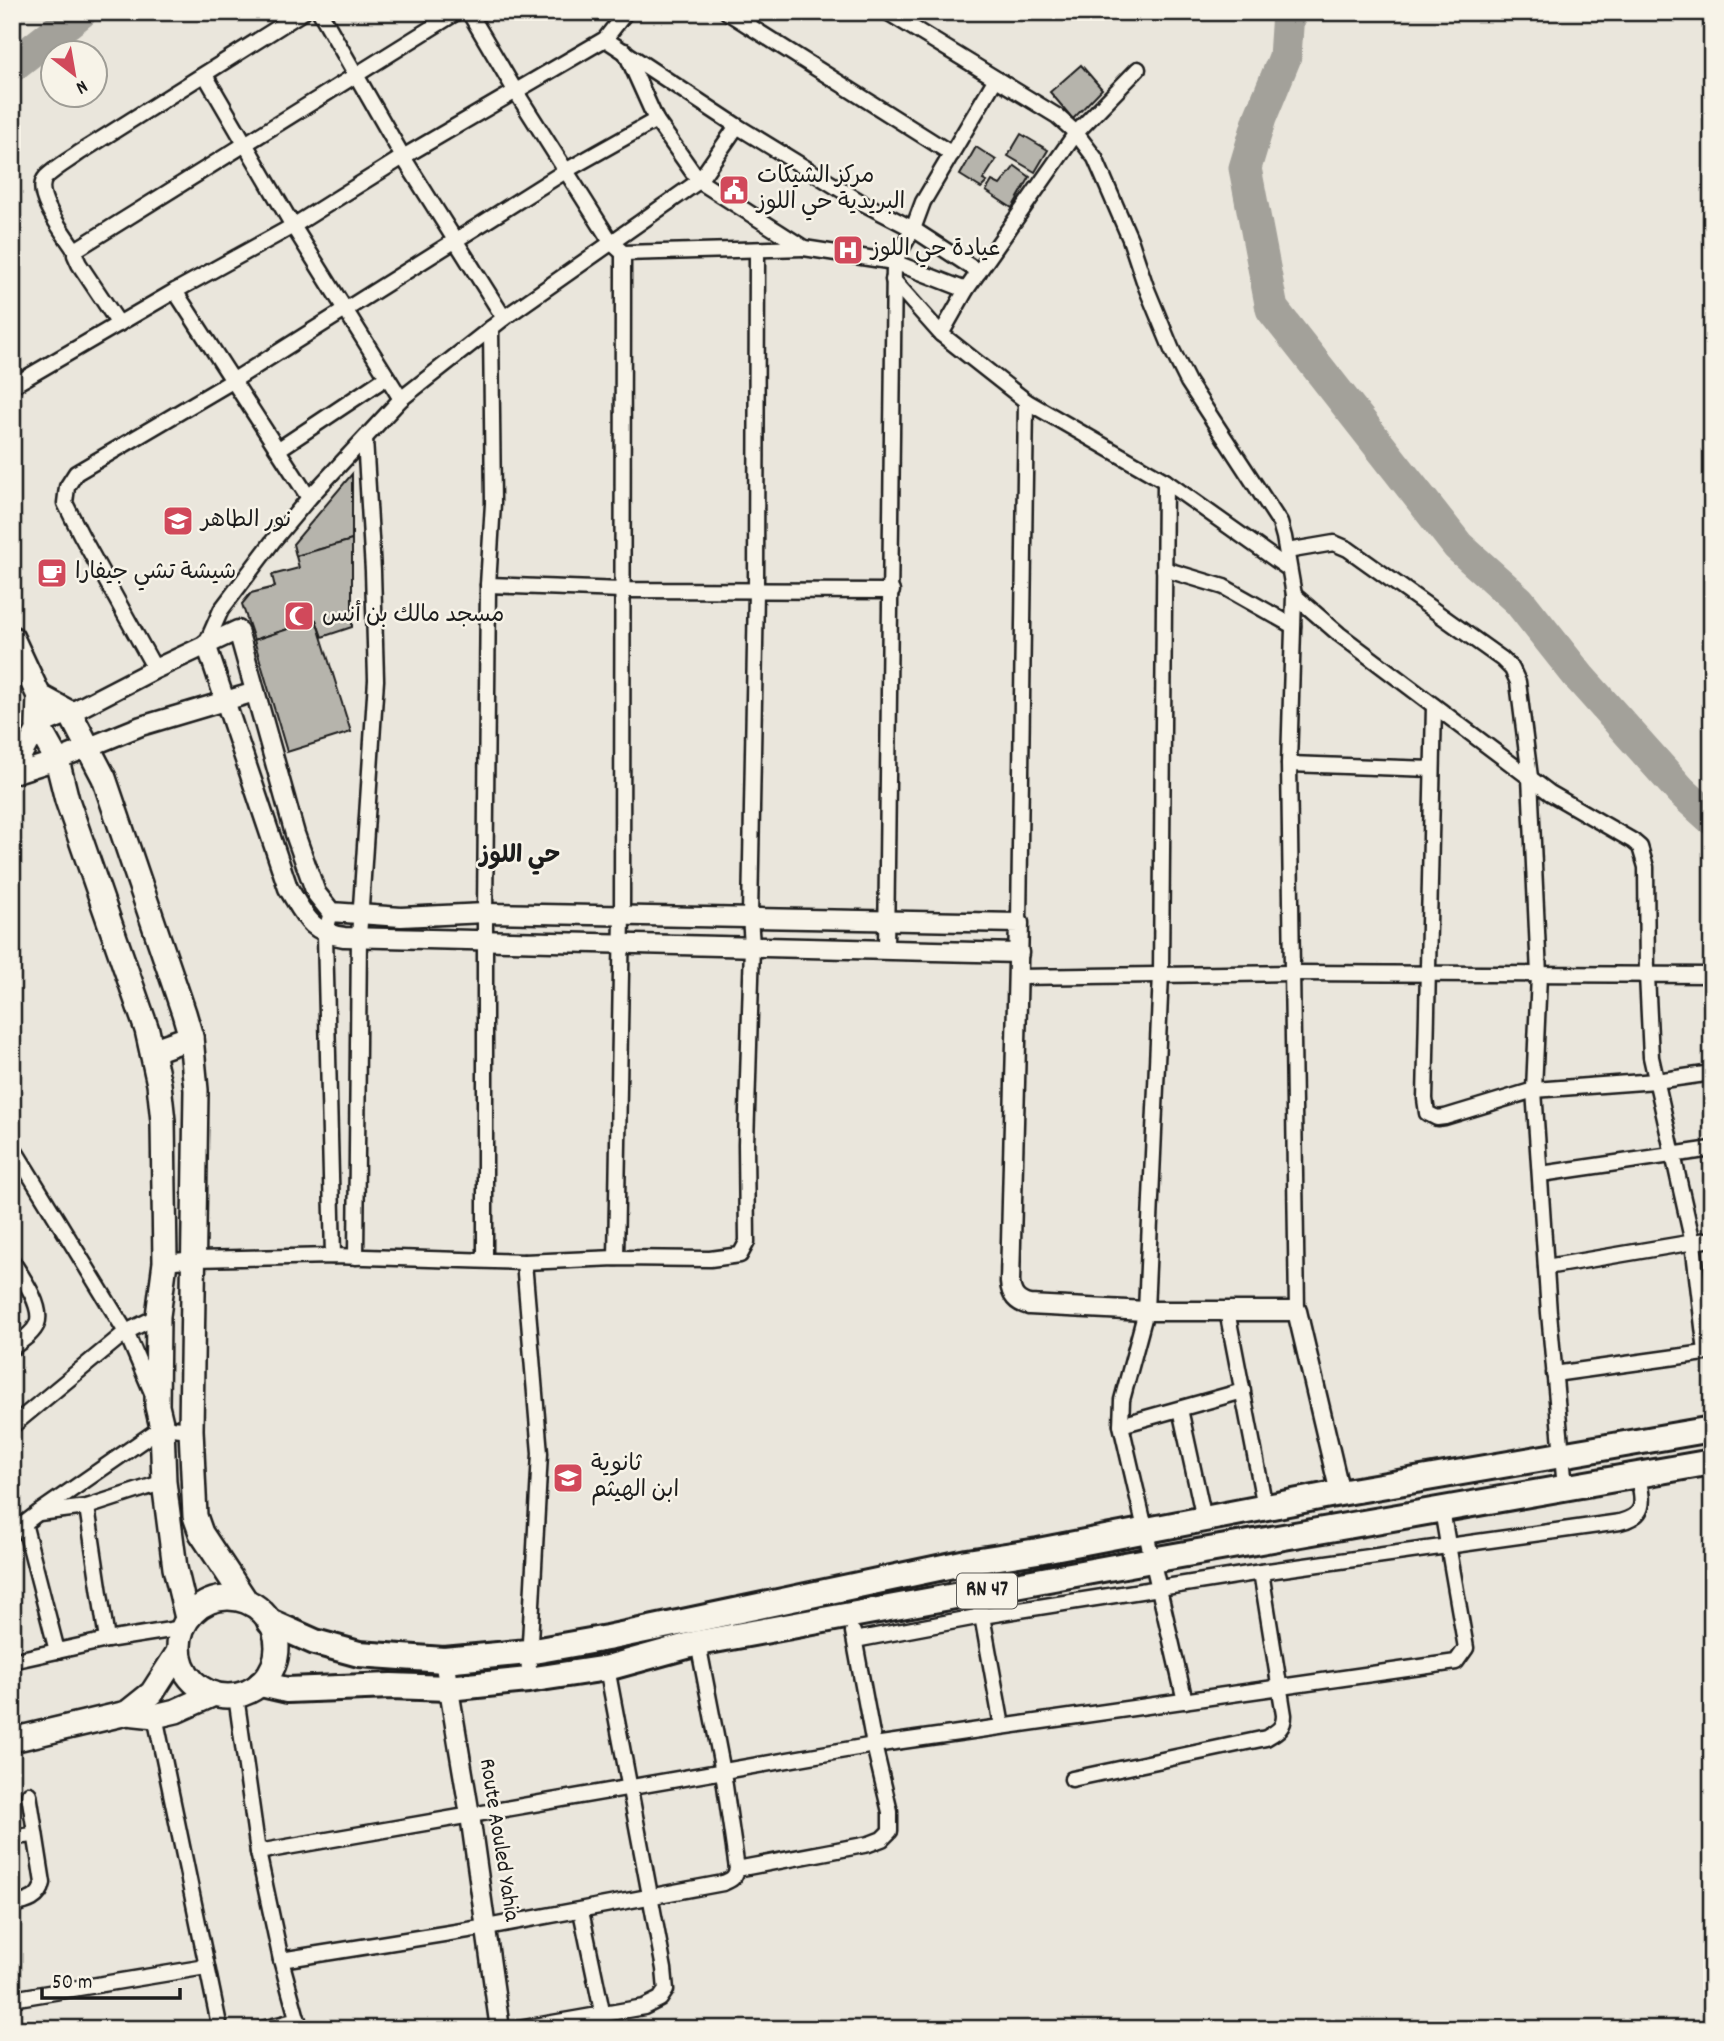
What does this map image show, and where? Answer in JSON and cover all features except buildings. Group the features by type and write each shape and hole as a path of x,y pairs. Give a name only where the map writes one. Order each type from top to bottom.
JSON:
{"highway":[{"name":"RN 47","path":"271,1622 315,1642 359,1654 444,1660 528,1652 607,1638 968,1562 1340,1493 1712,1429"},
{"name":"RN 47","path":"261,1684 287,1690 391,1686 448,1688 607,1668 698,1643 852,1628 979,1605 1152,1560 1712,1462"}],"main road":[{"path":"12,638 39,696 38,726 57,760 67,800 152,1051 163,1121 164,1262 159,1316 159,1417 164,1482 183,1632 182,1665 190,1678 201,1688 225,1695"},
{"path":"12,1740 127,1713 155,1716 225,1695 247,1692 261,1684 271,1671 277,1655 271,1622 246,1601 205,1540 195,1516 191,1430 196,1090 191,1037 104,778 70,713 39,696"},
{"path":"152,1051 191,1037"},
{"path":"127,1713 152,1693 183,1632 209,1602 222,1598 246,1601"}],"street":[{"path":"119,324 79,264 76,252 43,198 41,187 45,178 79,153 303,12"},
{"path":"320,12 403,158 504,318"},
{"path":"76,252 457,12"},
{"path":"469,12 611,242 623,253 804,248 894,262 966,290"},
{"path":"12,386 175,290 293,226 605,39 626,12"},
{"path":"727,12 952,154"},
{"path":"887,12 1057,116 1076,133 1095,158 1114,198 1171,350 1188,382 1280,523 1294,595 1289,764 1297,1311 1340,1493"},
{"path":"605,39 737,126 860,202 913,229 979,272"},
{"path":"625,51 656,120 699,181 804,248"},
{"path":"941,334 966,290 1076,133 1138,69"},
{"path":"205,75 293,226 401,399"},
{"path":"886,951 894,262 913,229 923,202 995,80"},
{"path":"155,669 65,503 67,487 76,473 234,380 567,170 656,120"},
{"path":"737,126 699,181 504,318 401,399 309,498 221,610 206,644 288,888 308,921 325,934 1019,953"},
{"path":"164,1262 333,1256 524,1262 616,1258 724,1258 740,1255 744,1250 747,1242 746,1144 752,946 750,916 756,591 757,251"},
{"path":"616,1258 622,915 623,253"},
{"path":"893,280 941,334 1026,401 1165,481 1289,569"},
{"path":"175,290 309,498"},
{"path":"485,1260 488,585 493,503 491,328"},
{"path":"279,449 387,377"},
{"path":"1026,401 1019,953 1010,1289 1017,1300 1029,1305 1146,1311 1297,1311"},
{"path":"356,1257 359,937 376,680 365,439"},
{"path":"1165,481 1161,974 1146,1311 1122,1400 1121,1425 1185,1701"},
{"path":"1287,551 1334,543 1348,549 1502,659 1512,669 1518,682 1530,777 1539,975 1534,1090 1554,1374 1565,1488"},
{"path":"1164,569 1224,587 1293,626"},
{"path":"488,585 622,590 892,591"},
{"path":"1294,595 1339,634 1550,793 1640,847 1646,867 1651,1057 1693,1243 1709,1352 1554,1374"},
{"path":"221,610 238,631 295,834 316,893 331,912 401,917 485,912 1019,923"},
{"path":"12,774 38,726 238,631"},
{"path":"12,774 57,760 141,726 254,692"},
{"path":"1434,706 1425,1100 1427,1113 1437,1118 1445,1117 1534,1090 1656,1081 1712,1073"},
{"path":"1289,764 1432,769"},
{"path":"331,912 325,934 333,1256"},
{"path":"401,917 401,938"},
{"path":"1018,977 1291,973 1712,975"},
{"path":"12,1146 126,1332 159,1417 191,1430"},
{"path":"1541,1174 1712,1149"},
{"path":"331,1172 358,1170"},
{"path":"1546,1267 1712,1240"},
{"path":"12,1261 38,1312 37,1324 30,1334 12,1348"},
{"path":"524,1262 540,1453 528,1680"},
{"path":"1227,1311 1265,1507"},
{"path":"12,1426 126,1332 159,1316"},
{"path":"1121,1425 1243,1391"},
{"path":"1180,1409 1204,1520"},
{"path":"12,1533 159,1417"},
{"path":"979,1605 1159,1589 1631,1520 1640,1512 1643,1504 1638,1475"},
{"path":"38,1513 87,1507 164,1482"},
{"path":"87,1507 107,1640"},
{"path":"258,1852 874,1745 1456,1662 1466,1648 1441,1510"},
{"path":"24,1523 57,1651"},
{"path":"968,1562 1002,1726"},
{"path":"1072,1779 1266,1738 1279,1731 1284,1724 1280,1688 1261,1572"},
{"path":"737,1869 869,1844 882,1839 890,1831 891,1824 852,1628"},
{"path":"12,1661 107,1640 183,1632"},
{"path":"282,1960 581,1911 650,1895 723,1883 736,1875 723,1772 698,1643"},
{"name":"Route Aouled Yahia","path":"444,1660 487,1927 500,2029"},
{"path":"518,2029 603,2016 653,2004 666,1990 631,1787 607,1668"},
{"path":"225,1695 282,1960 299,2024 262,2029"},
{"path":"155,1716 220,2029"},
{"path":"12,1905 24,1902 41,1892 43,1883 29,1794"},
{"path":"12,1837 35,1835"},
{"path":"581,1911 603,2016"},
{"path":"12,1998 206,1967"}],"waterway":[{"path":"12,66 81,12"},
{"path":"1288,12 1285,57 1260,118 1245,168 1272,309 1458,546 1519,601 1580,678 1681,791 1712,819"}],"place":[{"name":"مركز الشيكات البريدية حي اللوز","path":"734,190"},
{"name":"عيادة حي اللوز","path":"848,250"},
{"name":"نور الطاهر","path":"178,521"},
{"name":"شيشة تشي جيفارا","path":"52,573"},
{"name":"مسجد مالك بن أنس","path":"299,616"},
{"name":"ثانوية ابن الهيثم","path":"568,1478"}],"district":[{"name":"حي اللوز","path":"520,857"}]}
